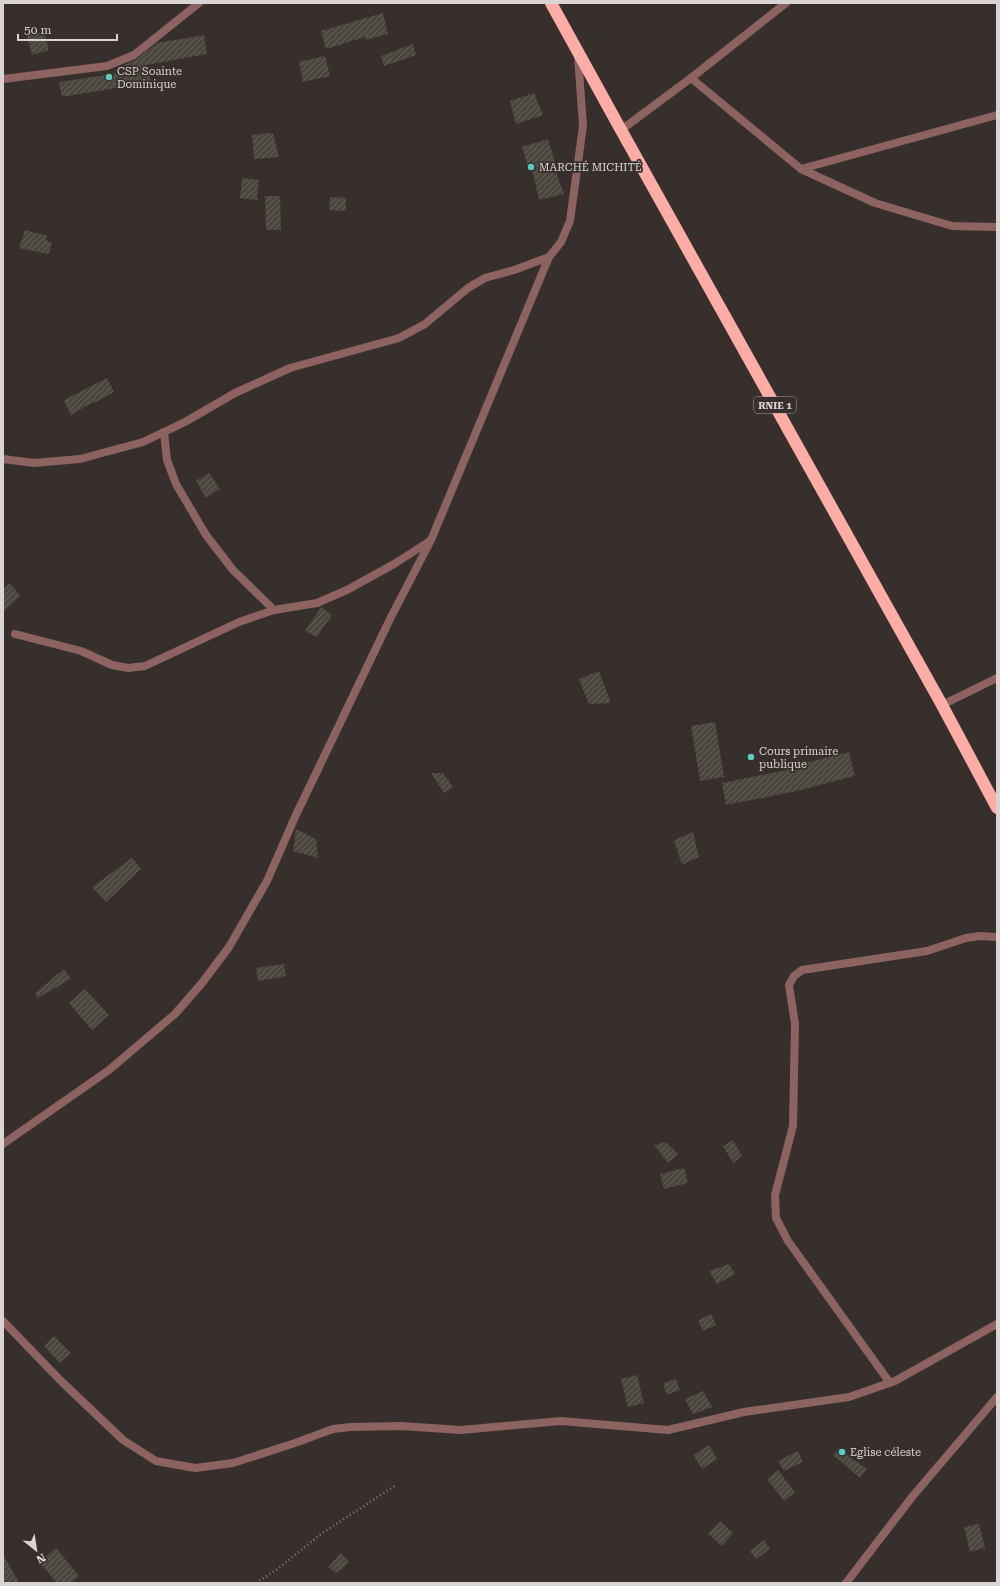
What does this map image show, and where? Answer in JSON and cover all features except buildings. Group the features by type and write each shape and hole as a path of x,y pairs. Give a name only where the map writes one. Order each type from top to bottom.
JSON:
{"highway":[{"name":"RNIE 1","path":"551,3 942,705 997,808"}],"street":[{"path":"3,79 107,66 134,55 199,3"},
{"path":"621,130 691,78 786,3"},
{"path":"3,1144 109,1070 175,1014 202,983 229,947 266,882 295,817 367,667 431,540 549,257 561,242 570,221 583,126 577,49"},
{"path":"691,78 801,169 875,203 952,226 997,227"},
{"path":"801,169 997,115"},
{"path":"3,459 34,463 80,459 143,442 185,422 234,393 290,368 399,338 425,324 468,288 485,278 514,270 549,257"},
{"path":"164,432 167,460 176,484 206,535 233,570 274,610"},
{"path":"15,634 82,651 112,665 128,668 145,666 239,622 274,610 317,603 347,590 394,564 431,540"},
{"path":"942,705 997,678"},
{"path":"890,1383 788,1241 776,1218 775,1196 793,1126 795,1024 789,985 794,976 802,970 927,951 966,938 980,936 997,937"},
{"path":"3,1321 61,1381 122,1440 156,1461 195,1468 233,1463 333,1429 344,1428 401,1426 461,1430 561,1421 668,1430 744,1412 849,1397 890,1383 997,1324"},
{"path":"846,1583 912,1497 997,1397"}],"path":[{"path":"256,1583 279,1568 322,1534 396,1485"}],"place":[{"name":"CSP Soainte Dominique","path":"109,77"},
{"name":"MARCHÉ MICHITÉ","path":"531,167"},
{"name":"Cours primaire publique","path":"751,757"},
{"name":"Eglise céleste","path":"842,1452"}]}
